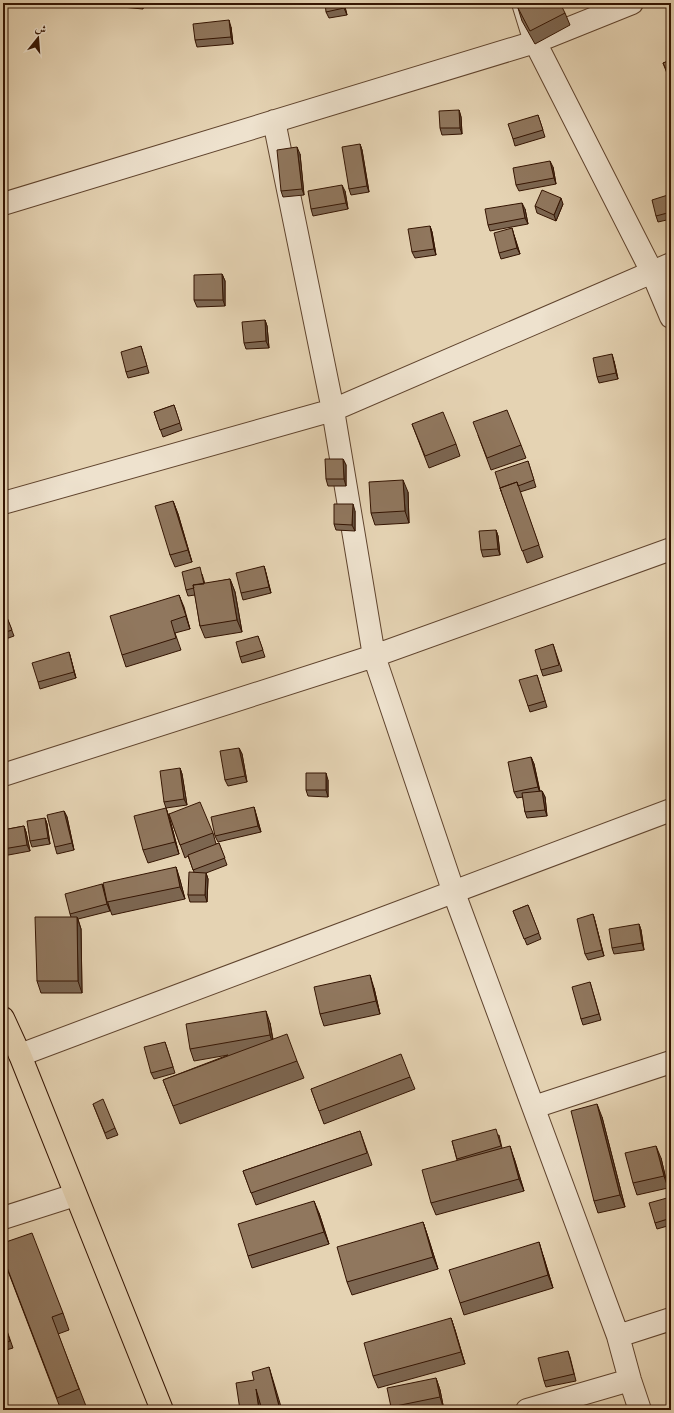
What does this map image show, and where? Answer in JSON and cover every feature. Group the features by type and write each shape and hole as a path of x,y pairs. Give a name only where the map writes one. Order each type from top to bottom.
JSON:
{"main road":[{"path":"3,1018 20,1055 162,1410"}],"street":[{"path":"523,3 535,42 662,268 671,317"},
{"path":"3,204 535,42 632,3"},
{"path":"274,121 333,410 374,656 454,892 618,1336 640,1410"},
{"path":"3,503 333,410 662,268"},
{"path":"3,775 374,656 671,549"},
{"path":"20,1055 671,810"},
{"path":"534,1107 671,1062"},
{"path":"3,1218 75,1195"},
{"path":"618,1336 671,1319"},
{"path":"527,1410 630,1380"}],"building":[{"path":"325,3 343,3 344,8 326,12"},
{"path":"527,3 560,3 565,13 530,31 518,8"},
{"path":"229,20 231,37 195,40 193,24"},
{"path":"671,60 671,79 663,63"},
{"path":"459,110 460,128 440,128 439,111"},
{"path":"538,115 543,130 513,139 508,124"},
{"path":"360,144 367,186 349,189 342,147"},
{"path":"297,147 302,189 281,191 277,150"},
{"path":"550,161 554,178 516,185 513,168"},
{"path":"342,185 346,203 311,209 308,191"},
{"path":"542,190 561,198 554,215 535,206"},
{"path":"671,194 671,212 656,216 652,200"},
{"path":"522,203 525,218 488,225 485,209"},
{"path":"430,226 434,249 412,252 408,229"},
{"path":"512,228 517,248 499,253 494,233"},
{"path":"222,274 223,300 194,300 194,275"},
{"path":"265,320 266,341 244,343 242,322"},
{"path":"141,346 147,366 126,372 121,352"},
{"path":"612,354 616,373 597,377 593,358"},
{"path":"174,405 180,423 160,430 154,412"},
{"path":"507,410 521,445 487,458 473,422"},
{"path":"443,412 456,444 425,456 412,424"},
{"path":"325,459 343,459 344,479 326,479"},
{"path":"528,461 534,480 518,486 517,482 500,488 495,472"},
{"path":"403,480 405,511 371,513 369,482"},
{"path":"517,482 539,545 522,551 500,488"},
{"path":"173,501 188,550 170,555 155,506"},
{"path":"334,504 353,504 352,525 334,524"},
{"path":"496,530 498,549 481,550 479,531"},
{"path":"264,566 269,587 241,593 236,573"},
{"path":"200,567 204,584 193,585 194,588 186,590 182,572"},
{"path":"230,579 237,620 200,626 193,585"},
{"path":"179,595 186,616 171,621 176,638 122,655 110,616"},
{"path":"4,610 12,630 3,633 3,611"},
{"path":"258,636 263,650 240,657 236,642"},
{"path":"553,644 559,665 541,670 535,650"},
{"path":"69,652 74,672 38,682 32,663"},
{"path":"537,675 545,701 528,706 519,680"},
{"path":"239,748 245,776 225,780 220,751"},
{"path":"531,757 538,787 514,792 508,762"},
{"path":"180,768 184,799 164,802 160,771"},
{"path":"306,773 326,773 326,790 306,790"},
{"path":"542,791 545,810 525,812 522,793"},
{"path":"200,802 213,833 180,845 169,814"},
{"path":"254,807 258,826 215,836 211,817"},
{"path":"166,808 175,842 143,850 134,816"},
{"path":"64,811 72,843 55,847 47,815"},
{"path":"45,818 48,838 30,841 27,821"},
{"path":"24,826 27,845 3,849 3,830"},
{"path":"219,843 225,858 193,870 188,855"},
{"path":"176,867 180,887 107,902 103,883"},
{"path":"189,872 206,873 205,895 188,895"},
{"path":"102,884 107,904 70,914 65,894"},
{"path":"528,905 539,933 524,939 513,911"},
{"path":"593,914 602,950 585,954 577,919"},
{"path":"35,917 77,917 78,981 37,981"},
{"path":"639,924 642,943 612,948 609,929"},
{"path":"370,975 376,1001 320,1014 314,987"},
{"path":"590,982 599,1014 581,1019 572,987"},
{"path":"266,1011 270,1035 190,1049 186,1024"},
{"path":"287,1034 297,1061 173,1106 163,1080"},
{"path":"165,1042 173,1067 151,1073 144,1047"},
{"path":"401,1054 410,1077 319,1111 311,1089"},
{"path":"103,1099 115,1128 105,1133 93,1104"},
{"path":"597,1104 620,1195 594,1201 571,1111"},
{"path":"496,1129 501,1146 457,1159 452,1141"},
{"path":"360,1131 367,1153 251,1193 243,1171"},
{"path":"510,1146 519,1179 431,1203 422,1170"},
{"path":"656,1146 664,1176 633,1183 625,1153"},
{"path":"667,1198 671,1218 655,1223 649,1203"},
{"path":"314,1201 324,1232 248,1256 238,1224"},
{"path":"423,1222 433,1257 347,1282 337,1247"},
{"path":"32,1233 63,1313 52,1317 79,1389 57,1398 3,1257 3,1243"},
{"path":"539,1242 548,1275 460,1303 449,1270"},
{"path":"451,1318 461,1352 373,1376 364,1343"},
{"path":"5,1325 10,1341 3,1344 3,1326"},
{"path":"568,1351 574,1374 544,1381 538,1358"},
{"path":"269,1367 280,1410 262,1410 256,1389 259,1410 240,1410 236,1383 254,1380 252,1372"},
{"path":"436,1378 440,1397 391,1407 387,1388"},
{"path":"560,1407 561,1410 550,1410"}]}
